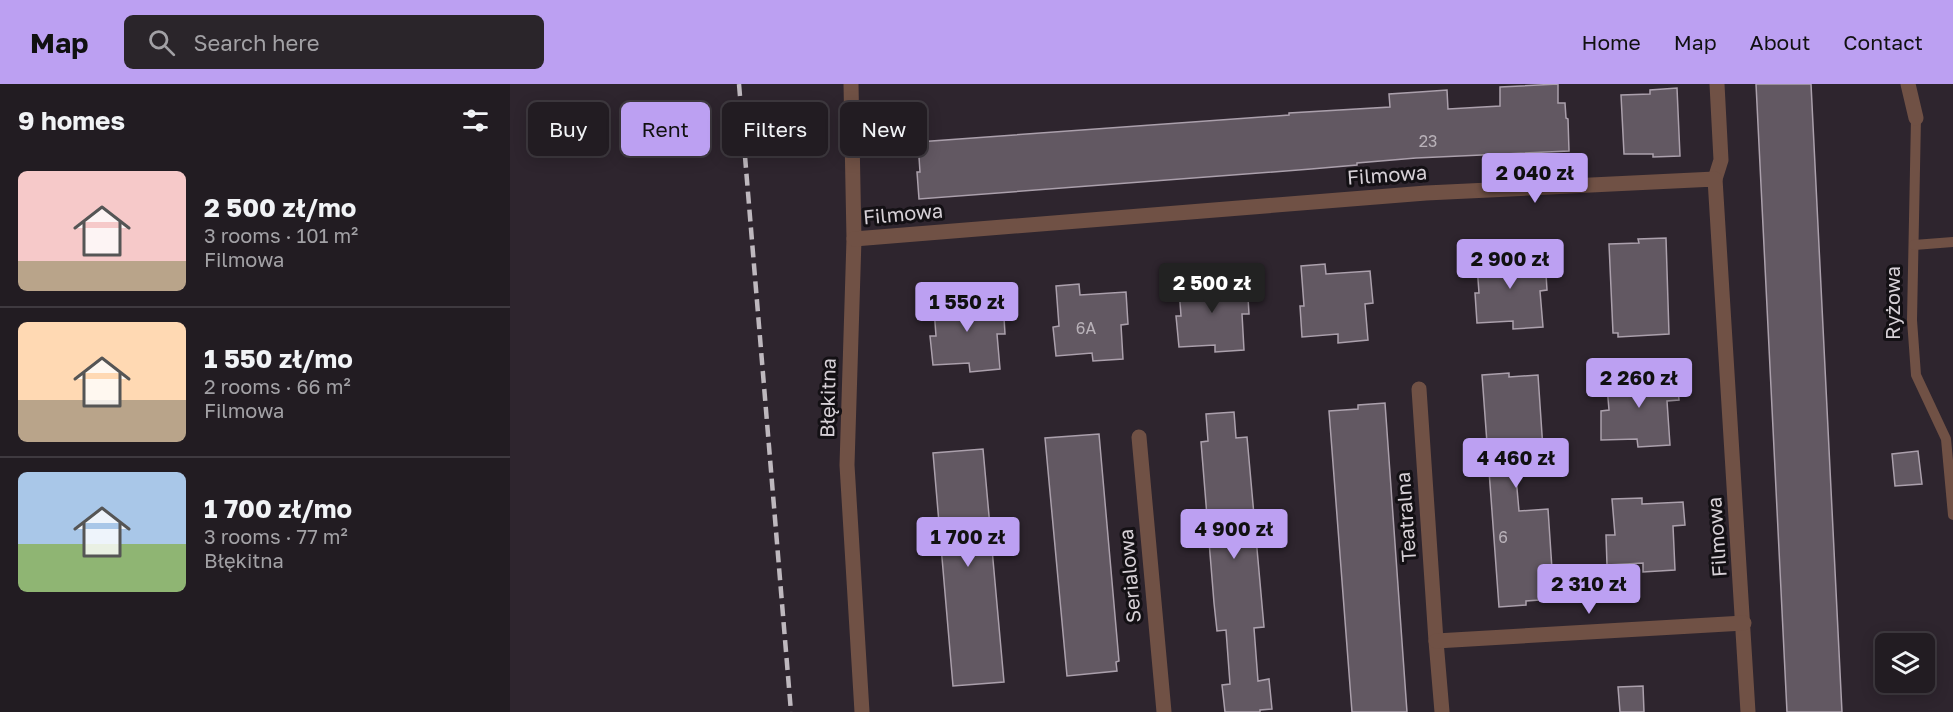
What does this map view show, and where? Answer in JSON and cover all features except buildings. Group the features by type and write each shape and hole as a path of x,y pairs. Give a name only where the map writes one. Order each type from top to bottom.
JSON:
{"street":[{"name":"Błękitna","path":"851,84 854,239 847,465 862,712"},
{"path":"1715,179 1721,160 1717,84"},
{"name":"Ryżowa","path":"1908,84 1916,118"},
{"name":"Filmowa","path":"854,239 1426,193 1715,179 1749,712"},
{"name":"Teatralna","path":"1419,389 1442,712"},
{"name":"Serialowa","path":"1139,436 1164,712"},
{"path":"1436,641 1744,623"}],"lane":[{"name":"Ryżowa","path":"1916,118 1912,320 1916,375 1946,439 1953,515"},
{"path":"1914,245 1953,242"}],"railway":[{"path":"739,84 791,712"}]}
